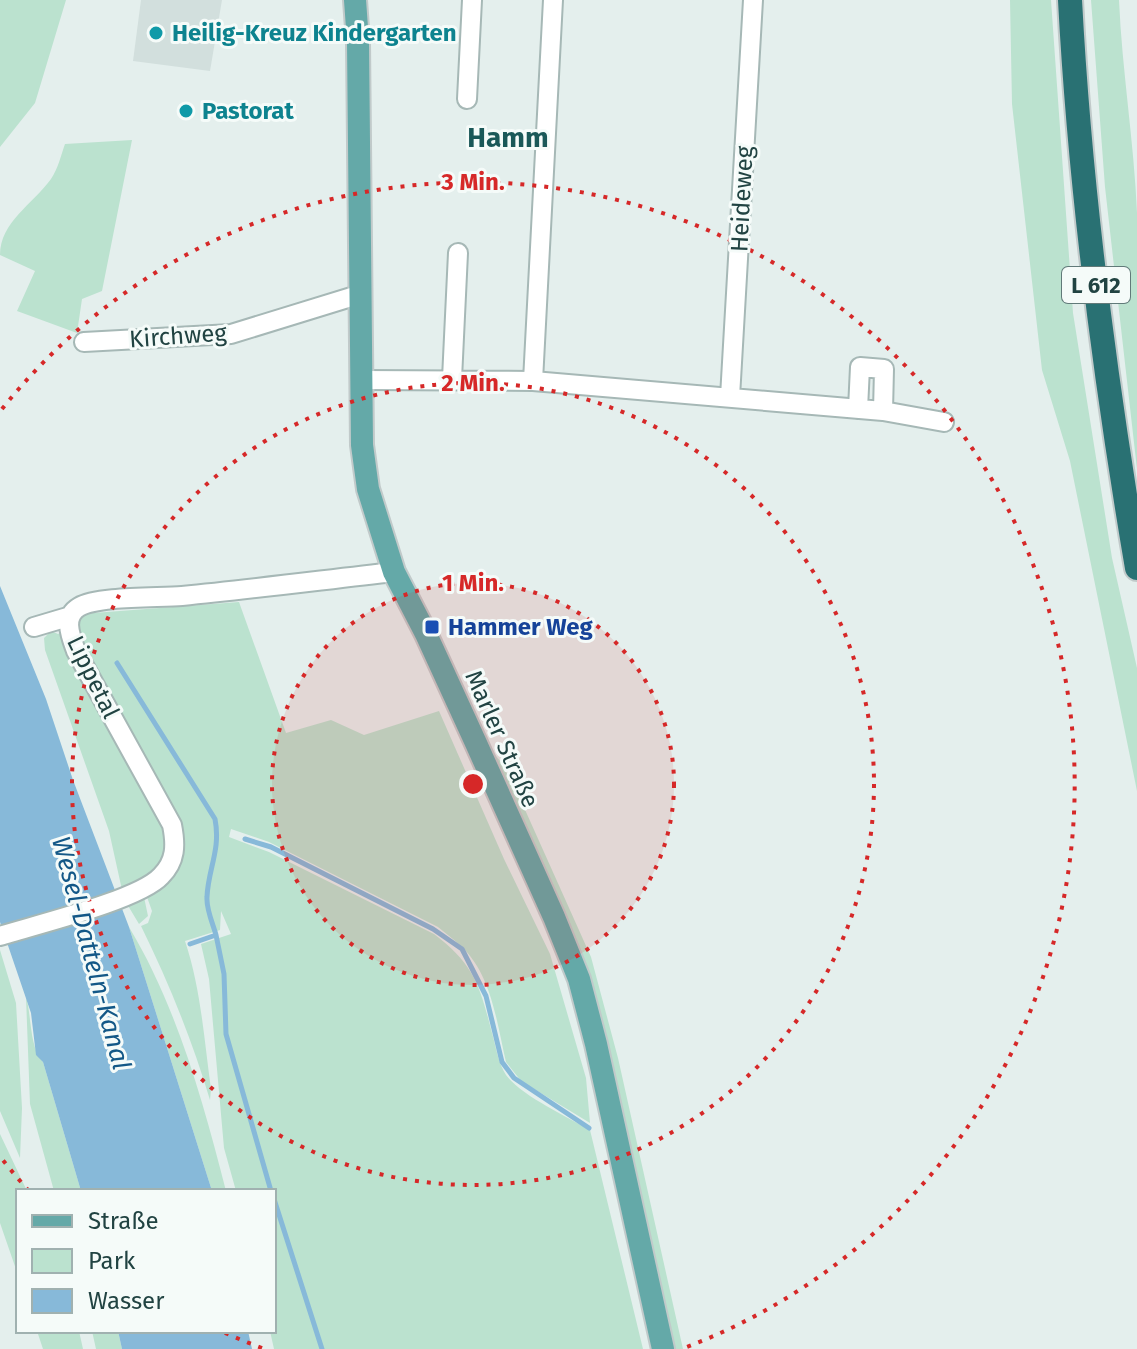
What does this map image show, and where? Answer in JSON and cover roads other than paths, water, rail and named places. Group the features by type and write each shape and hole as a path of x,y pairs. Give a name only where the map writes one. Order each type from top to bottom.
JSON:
{"highway":[{"name":"L 612","path":"1070,0 1088,223 1111,404 1137,568"}],"main road":[{"name":"Marler Straße","path":"355,0 362,445 368,489 394,572 475,741 579,979 663,1349"}],"street":[{"path":"467,99 472,0"},
{"path":"533,381 553,0"},
{"name":"Heideweg","path":"730,397 753,0"},
{"path":"452,379 458,253"},
{"name":"Kirchweg","path":"84,342 231,334 361,294"},
{"path":"858,409 860,367 884,369 883,411"},
{"path":"361,380 533,381 883,411 944,422"},
{"name":"Lippetal","path":"0,936 142,891 163,875 175,850 175,837 168,818 76,651 69,632 71,616 80,607 92,603 394,572"},
{"path":"34,627 71,616"}],"water":[{"name":"Wesel-Datteln-Kanal","path":"0,586 46,699 129,927 211,1189 80,1189 43,1062 36,1055 31,1013 0,922"},
{"path":"118,1333 248,1333 252,1349 122,1349"}],"waterway":[{"path":"117,663 215,819 216,840 207,902 216,935 190,944"},
{"path":"245,839 271,847 433,929 462,949 486,996 502,1062 514,1078 589,1128"},
{"path":"216,935 224,974 226,1034 270,1189"},
{"path":"276,1205 322,1349"}],"place":[{"name":"Heilig-Kreuz Kindergarten","path":"156,33"},
{"name":"Pastorat","path":"186,111"},
{"name":"Hammer Weg","path":"432,627"}],"district":[{"name":"Hamm","path":"508,137"}]}
